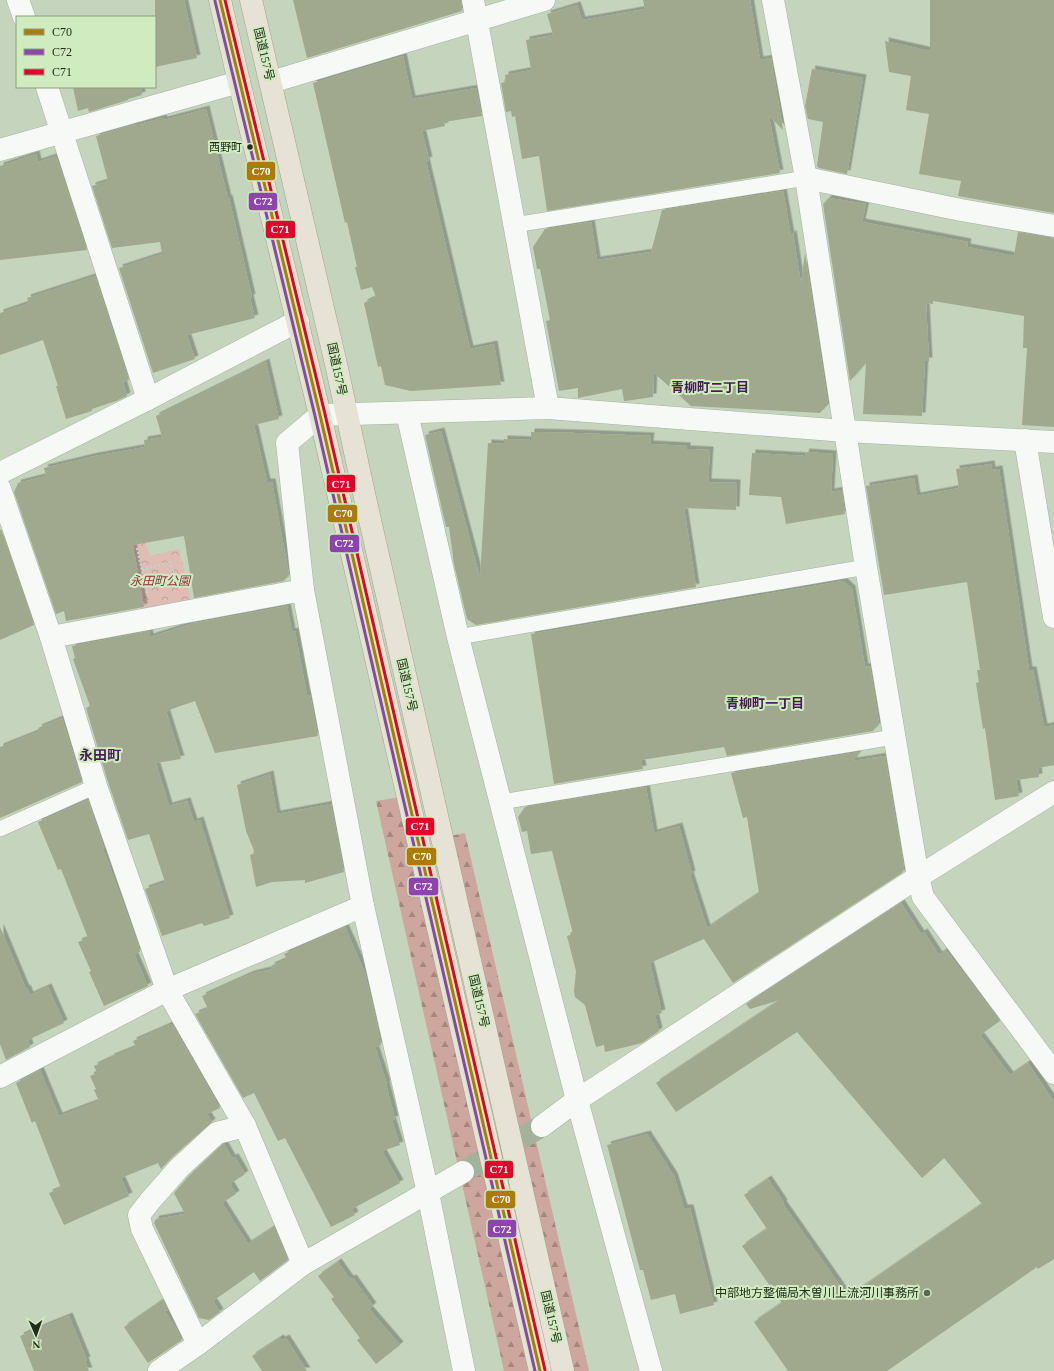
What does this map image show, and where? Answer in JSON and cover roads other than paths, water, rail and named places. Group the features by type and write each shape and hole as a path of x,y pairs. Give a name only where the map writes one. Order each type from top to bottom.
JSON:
{"highway":[{"name":"国道157号","path":"220,0 320,415 540,1371"},
{"name":"国道157号","path":"252,0 563,1371"}],"street":[{"path":"18,0 24,16"},
{"path":"271,82 475,10 544,0"},
{"path":"773,0 806,178 866,568 918,877 923,897 1054,1073"},
{"path":"475,10 548,408"},
{"path":"0,150 239,82"},
{"path":"47,88 148,399"},
{"path":"806,178 961,210 1054,226"},
{"path":"0,473 148,399 298,321"},
{"path":"464,1371 428,1193 363,906 303,590 287,443 320,415 548,408 845,431 1054,442"},
{"path":"407,413 458,637 577,1100 651,1371"},
{"path":"1025,440 1054,617"},
{"path":"0,489 51,637 96,786 167,990 245,1126 303,1264"},
{"path":"51,637 303,590"},
{"path":"542,1126 577,1100 918,877 1054,792"},
{"path":"0,1077 167,990 363,906"},
{"path":"198,1344 142,1229 139,1215 179,1168 217,1133 245,1126"},
{"path":"159,1371 198,1344 303,1264 463,1172"}],"lane":[{"path":"514,225 806,178"},
{"path":"458,637 866,568"},
{"path":"501,802 894,737"},
{"path":"0,829 96,786"}],"tunnel":[{"path":"463,1172 542,1126"}],"place":[{"name":"西野町","path":"250,147"},
{"name":"中部地方整備局木曽川上流河川事務所","path":"927,1293"}],"district":[{"name":"青柳町二丁目","path":"710,387"},
{"name":"青柳町一丁目","path":"765,703"},
{"name":"永田町","path":"100,755"}],"park label":[{"name":"永田町公園","path":"160,581"}]}
